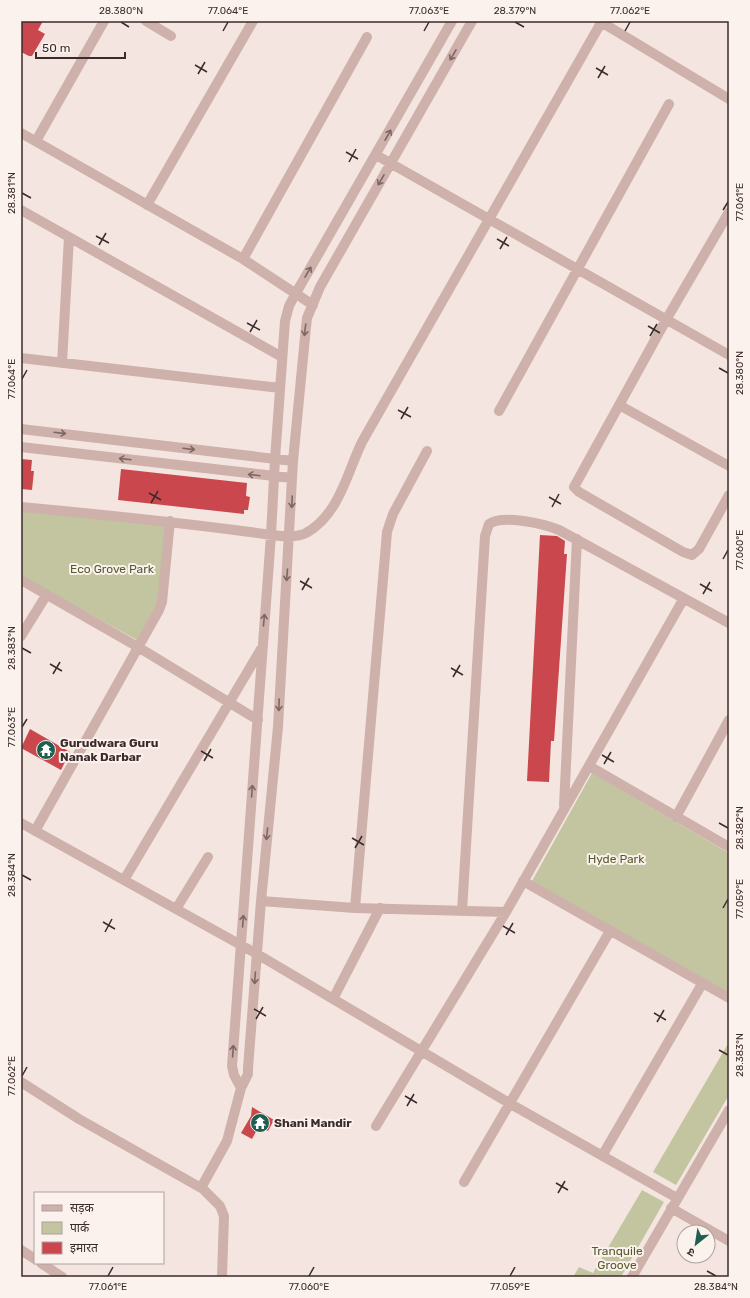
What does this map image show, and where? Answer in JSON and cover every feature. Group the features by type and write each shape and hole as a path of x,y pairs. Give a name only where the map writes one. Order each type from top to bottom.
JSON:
{"street":[{"path":"36,141 104,21"},
{"path":"146,21 171,36"},
{"path":"147,205 253,21"},
{"path":"241,1088 234,1075 232,1066 258,720 285,321 289,306 296,293 452,21"},
{"path":"203,1189 203,1182 227,1141 241,1088 248,1074 261,901 278,727 281,650 290,536 293,461 306,327 320,287 472,21"},
{"path":"21,507 170,521 271,535 290,536 306,534 338,501 362,442 602,22 729,99"},
{"path":"243,259 367,37"},
{"path":"498,410 578,270 669,104"},
{"path":"21,133 243,259 313,305"},
{"path":"376,155 490,218 578,270 729,355"},
{"path":"21,210 282,357"},
{"path":"729,212 574,483 574,486 579,492 683,552 692,555 699,549 729,495"},
{"path":"62,363 69,237"},
{"path":"21,358 280,388"},
{"path":"619,405 729,466"},
{"path":"21,429 293,461"},
{"path":"21,447 292,478"},
{"path":"355,908 387,532 390,521 427,451"},
{"path":"35,831 162,602 170,521"},
{"path":"462,911 486,529 493,521 536,523 559,530 729,623"},
{"path":"563,810 577,539"},
{"path":"21,580 138,647 258,720"},
{"path":"21,636 47,594"},
{"path":"376,1126 506,912 684,598"},
{"path":"124,880 228,702 262,648"},
{"path":"676,817 729,720"},
{"path":"589,766 729,847"},
{"path":"21,823 257,954 509,1103 677,1198"},
{"path":"176,909 208,857"},
{"path":"523,881 729,998"},
{"path":"261,901 355,908 506,912"},
{"path":"333,999 380,908"},
{"path":"464,1182 610,931"},
{"path":"602,1156 702,984"},
{"path":"21,1082 79,1119 203,1189 220,1206 224,1216 222,1277"},
{"path":"632,1277 729,1110"},
{"path":"671,1208 729,1241"},
{"path":"21,1250 34,1258"},
{"path":"42,1264 62,1277"}],"green space":[{"name":"Eco Grove Park","path":"21,511 167,525 158,602 137,640 21,576"},
{"name":"Hyde Park","path":"592,773 729,853 729,993 532,881"},
{"path":"729,1042 729,1095 676,1185 653,1172"},
{"name":"Tranquile Groove","path":"642,1190 664,1202 621,1277 573,1277 579,1267 593,1273"}],"building":[{"path":"21,21 43,21 38,30 45,34 32,56 21,52"},
{"path":"21,459 32,460 31,471 34,471 32,490 21,489"},
{"path":"121,469 247,483 246,496 250,497 248,510 244,510 244,514 118,500"},
{"path":"540,535 557,536 565,541 564,554 567,554 554,741 551,741 549,782 527,781"},
{"name":"Gurudwara Guru Nanak Darbar","path":"30,729 70,752 61,770 21,748"},
{"name":"Shani Mandir","path":"252,1107 274,1120 268,1131 259,1126 252,1139 241,1133 251,1116"}],"place":[{"name":"Gurudwara Guru Nanak Darbar","path":"46,750"},
{"name":"Shani Mandir","path":"260,1123"}]}
